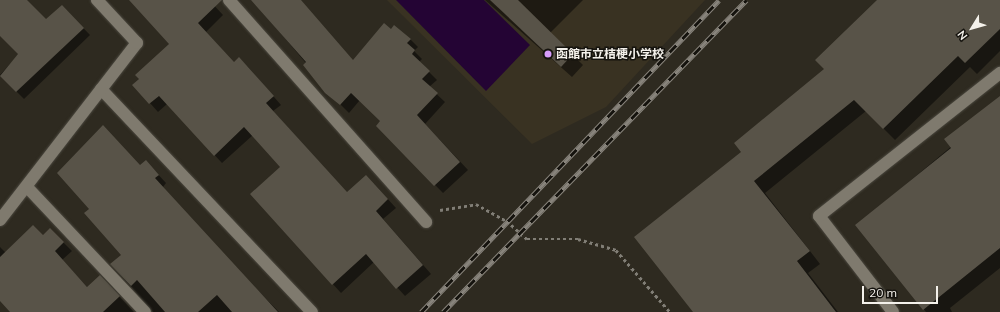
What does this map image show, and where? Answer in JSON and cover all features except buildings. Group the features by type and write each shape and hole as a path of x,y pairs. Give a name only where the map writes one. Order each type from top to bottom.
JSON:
{"street":[{"path":"0,220 137,43 97,0"},
{"path":"229,0 426,222"},
{"path":"893,312 819,216 1000,73"},
{"path":"101,89 312,312"},
{"path":"26,187 145,312"}],"path":[{"path":"426,222 440,210 476,204 507,221 527,239 578,239 616,250 670,312"}],"shaded area":[{"name":"函館市立桔梗小学校","path":"387,0 705,0 606,107 532,144"},
{"path":"396,0 484,0 530,45 486,91"}],"railway":[{"path":"421,312 719,0"},
{"path":"443,312 746,0"}],"place":[{"name":"函館市立桔梗小学校","path":"548,54"}]}
